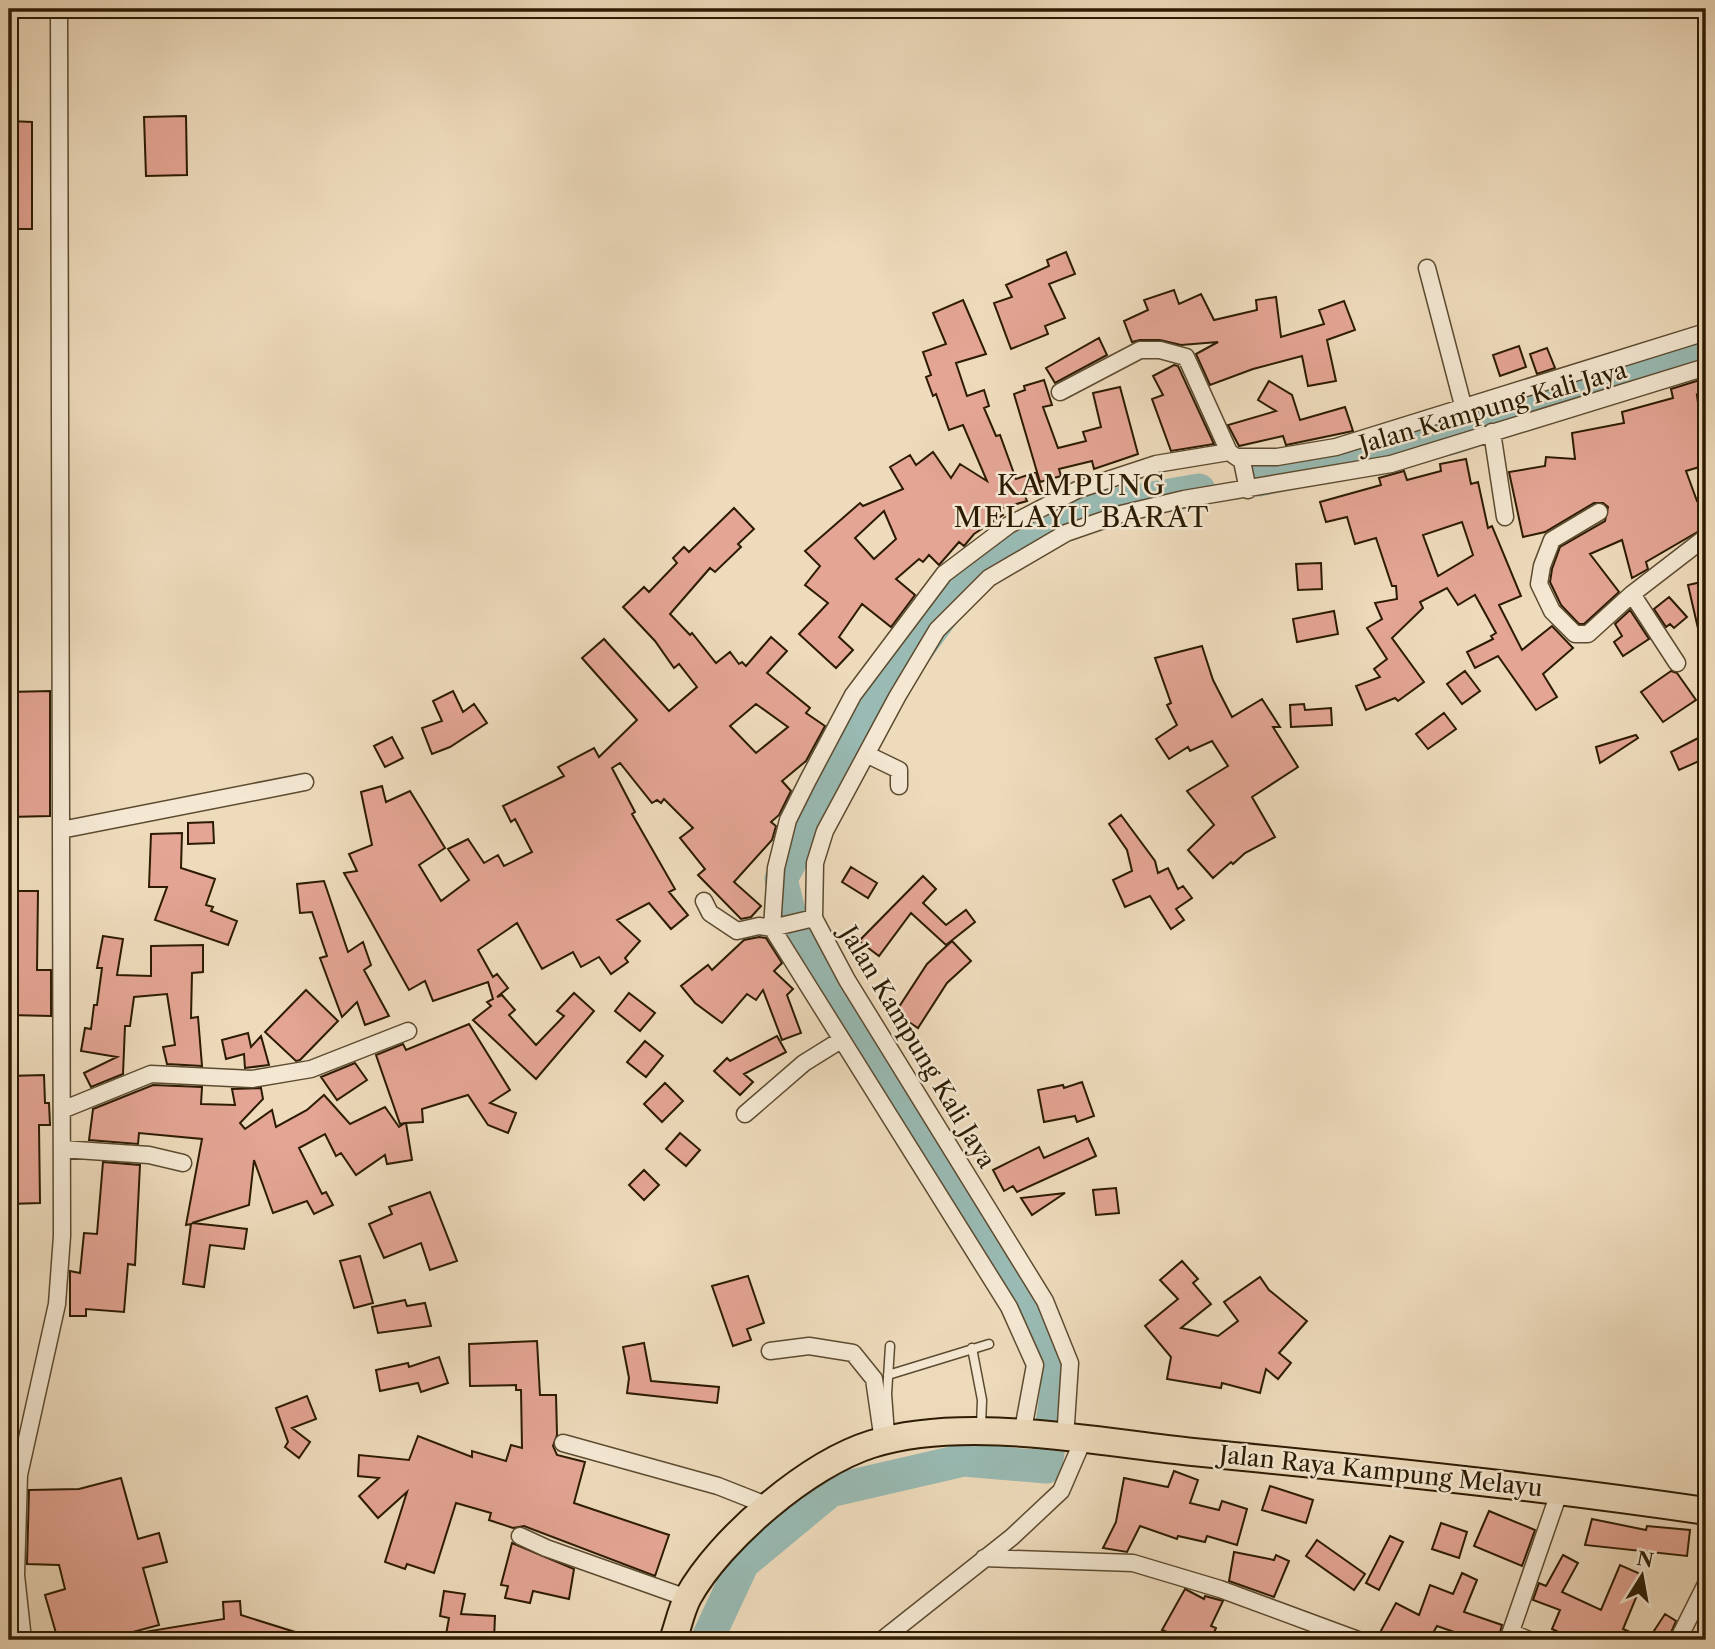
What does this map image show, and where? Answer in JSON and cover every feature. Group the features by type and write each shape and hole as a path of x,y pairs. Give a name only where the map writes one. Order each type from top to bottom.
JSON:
{"main road":[{"name":"Jalan Raya Kampung Melayu","path":"673,1640 687,1598 713,1563 766,1505 813,1472 869,1445 940,1432 1052,1437 1560,1490 1706,1511"}],"street":[{"path":"23,1640 16,1576 19,1475 57,1304 62,1236 59,9"},
{"path":"1427,268 1464,409"},
{"path":"882,1640 984,1558 1062,1490 1029,1345 1009,1307 841,1040 778,927 776,868 788,820 853,695 944,573 1009,525 1077,490 1157,464 1237,457 1277,457 1336,447 1706,332"},
{"path":"1060,392 1140,350 1160,350 1186,358 1237,457 1247,486"},
{"name":"Jalan Kampung Kali Jaya","path":"1052,1437 1070,1363 1045,1301 811,919 815,863 825,831 868,755 897,696 937,630 989,579 1066,533 1121,514 1247,486 1391,464 1706,367"},
{"path":"1492,432 1505,517"},
{"path":"1599,512 1552,540 1539,584 1552,611 1575,634 1588,634 1632,594 1706,537"},
{"path":"1632,594 1677,663"},
{"path":"868,755 900,770 898,786"},
{"path":"61,830 305,782"},
{"path":"705,901 710,913 737,931 759,926 778,927 811,919"},
{"path":"62,1110 151,1074 253,1079 311,1069 408,1031"},
{"path":"745,1114 804,1063 841,1040"},
{"path":"62,1149 149,1155 183,1163"},
{"path":"770,1351 809,1346 853,1353 874,1379 887,1441"},
{"path":"563,1443 718,1486 766,1505"},
{"path":"1529,1640 1510,1637 1560,1490"},
{"path":"520,1536 546,1548 687,1598"},
{"path":"984,1558 1133,1563 1220,1589 1358,1640"},
{"path":"1678,1640 1706,1584"}],"lane":[{"path":"887,1375 989,1344"},
{"path":"887,1441 890,1346"},
{"path":"972,1348 982,1400 981,1433"}],"building":[{"path":"186,116 187,175 146,176 144,117"},
{"path":"9,121 32,122 32,229 9,229"},
{"path":"1066,252 1075,274 1049,284 1065,318 1045,326 1048,334 1011,349 994,303 1012,297 1006,285 1049,266 1047,260"},
{"path":"1174,290 1179,304 1201,294 1214,320 1257,310 1256,300 1276,297 1281,337 1324,324 1319,310 1344,301 1355,330 1327,340 1336,381 1308,386 1302,356 1253,369 1210,385 1196,354 1218,342 1181,345 1160,340 1132,342 1124,321 1148,310 1144,300"},
{"path":"963,300 986,354 956,363 967,396 984,390 989,406 984,408 996,436 1000,435 1016,479 1036,472 1042,491 1025,496 1027,501 999,509 1003,515 974,534 964,546 959,542 939,565 929,555 923,562 919,559 896,579 915,595 891,627 862,604 839,637 853,650 836,668 799,634 828,603 805,585 820,566 805,551 860,503 863,506 903,489 890,467 910,455 916,465 933,452 951,478 960,464 987,481 963,425 949,430 936,394 933,396 926,377 931,375 923,352 946,344 933,313","holes":["884,511 896,539 874,559 855,538"]},
{"path":"1099,338 1107,355 1055,383 1046,368"},
{"path":"1519,346 1526,367 1500,376 1493,355"},
{"path":"1547,348 1555,368 1537,374 1530,354"},
{"path":"1174,365 1178,366 1214,444 1171,451 1152,399 1163,395 1153,376"},
{"path":"1706,378 1706,401 1697,395 1706,465 1686,471 1697,501 1706,497 1706,527 1646,562 1648,569 1632,578 1622,540 1590,554 1619,592 1584,624 1579,624 1561,605 1550,582 1552,569 1560,547 1605,521 1608,507 1603,503 1594,503 1545,532 1523,537 1509,472 1545,466 1546,457 1575,459 1572,433 1624,423 1622,412 1673,398 1671,389"},
{"path":"1044,380 1052,405 1043,407 1058,448 1086,441 1083,432 1101,427 1093,393 1120,387 1138,454 1094,469 1092,461 1059,469 1061,476 1040,482 1014,394 1025,390 1024,386"},
{"path":"1269,381 1292,395 1300,420 1345,407 1353,431 1286,445 1283,436 1239,446 1228,425 1276,411 1258,400"},
{"path":"1466,459 1471,484 1478,482 1488,528 1492,526 1521,596 1499,605 1522,650 1552,626 1573,648 1543,674 1557,697 1536,710 1498,656 1475,668 1467,652 1493,639 1491,636 1496,633 1475,595 1458,605 1447,588 1420,602 1423,608 1392,638 1424,682 1398,701 1395,698 1366,710 1356,686 1380,677 1374,669 1387,659 1367,628 1382,619 1375,603 1397,599 1396,586 1392,586 1376,538 1355,544 1347,517 1326,522 1320,502 1381,485 1379,478 1404,471 1407,480 1441,471 1440,464","holes":["1462,522 1473,555 1438,576 1423,535"]},
{"path":"734,508 754,529 738,544 741,547 715,572 710,568 670,614 690,635 692,633 716,663 730,652 739,664 742,662 746,666 771,637 787,651 767,673 810,708 806,713 825,726 806,761 782,781 791,791 779,815 771,822 776,826 772,840 734,882 761,906 751,917 741,919 698,875 705,869 680,838 693,828 664,799 661,803 657,800 652,803 620,763 612,768 635,812 632,814 675,889 669,892 688,915 671,929 649,903 617,920 640,941 625,958 628,962 611,974 599,957 581,967 573,952 542,969 517,923 478,950 493,977 497,974 508,988 497,997 502,995 515,1010 509,1015 536,1045 564,1016 557,1011 574,993 594,1011 536,1079 473,1020 491,1006 487,1002 493,999 488,982 433,1001 425,981 409,990 344,873 357,871 349,854 372,845 361,792 382,786 386,802 410,791 445,848 419,865 441,901 469,880 448,849 468,839 484,863 498,855 504,866 532,852 515,819 511,822 503,806 564,776 558,767 594,748 599,757 637,720 582,658 604,639 669,711 697,687 679,664 674,668 655,641 623,607 644,587 649,592 677,563 673,558 684,547 689,552","holes":["756,704 788,727 756,753 730,726"]},
{"path":"1321,563 1322,589 1298,590 1296,564"},
{"path":"1706,581 1706,636 1700,637 1688,585"},
{"path":"1669,597 1687,617 1674,628 1670,624 1666,627 1654,609"},
{"path":"1630,610 1649,639 1623,656 1614,642 1622,636 1615,624"},
{"path":"1334,611 1338,634 1297,642 1293,619"},
{"path":"1202,646 1213,680 1232,717 1262,699 1280,727 1273,727 1298,767 1252,797 1275,837 1245,853 1233,864 1231,862 1213,878 1188,850 1214,825 1187,791 1228,766 1212,741 1190,751 1188,747 1169,759 1156,739 1177,725 1167,705 1171,703 1155,658"},
{"path":"1465,671 1480,691 1462,704 1447,684"},
{"path":"1671,671 1677,673 1696,700 1663,722 1641,692"},
{"path":"50,691 50,816 9,817 9,692"},
{"path":"453,691 463,712 474,704 487,723 450,747 432,754 422,728 442,721 433,701"},
{"path":"1304,704 1305,710 1331,708 1332,725 1291,727 1290,705"},
{"path":"1444,713 1456,729 1428,749 1416,734"},
{"path":"1706,734 1706,758 1679,770 1671,752"},
{"path":"1636,735 1638,738 1600,763 1596,747"},
{"path":"392,737 403,758 385,767 374,746"},
{"path":"1121,815 1155,861 1158,873 1168,868 1178,889 1183,886 1192,898 1176,909 1184,920 1171,929 1150,896 1125,907 1113,880 1132,871 1127,850 1109,824"},
{"path":"213,822 214,843 188,844 188,823"},
{"path":"182,833 181,868 215,879 206,905 213,907 211,911 237,921 228,945 155,920 167,887 149,887 151,834"},
{"path":"851,867 877,883 868,898 842,882"},
{"path":"923,876 936,889 923,903 946,925 966,910 975,922 946,945 911,913 879,956 859,941"},
{"path":"324,881 348,952 363,942 371,965 364,970 389,1016 365,1025 357,1002 342,1017 320,958 327,956 312,912 300,913 297,884"},
{"path":"9,891 38,891 37,970 51,970 51,1016 9,1015"},
{"path":"103,936 123,939 117,975 151,976 151,946 203,945 203,972 192,973 191,1018 198,1017 202,1066 167,1064 163,1047 175,1045 167,994 134,997 130,1026 125,1026 123,1074 91,1087 84,1073 117,1057 81,1051 85,1028 91,1029 94,1005 97,1005 102,968 97,968"},
{"path":"766,938 782,963 774,971 793,989 787,995 801,1033 782,1040 763,990 756,1000 747,994 722,1023 695,1003 681,986 708,965 712,970 744,940"},
{"path":"952,941 971,961 947,983 918,1028 895,1013 927,964"},
{"path":"306,990 338,1021 296,1061 265,1032"},
{"path":"629,993 655,1013 640,1031 615,1011"},
{"path":"469,1024 510,1090 490,1103 516,1113 508,1133 488,1125 468,1095 422,1109 423,1122 406,1123 412,1160 387,1164 385,1155 356,1175 341,1153 336,1156 325,1134 299,1148 322,1194 326,1192 333,1205 314,1214 307,1201 273,1213 254,1160 249,1205 192,1223 247,1229 244,1249 210,1245 204,1287 183,1284 191,1224 186,1225 202,1139 139,1133 138,1144 89,1140 93,1109 153,1085 202,1087 201,1104 235,1105 232,1089 261,1088 263,1099 240,1123 245,1129 272,1110 276,1127 307,1110 324,1095 350,1124 385,1107 399,1127 405,1123 400,1124 376,1055 403,1044 406,1050"},
{"path":"248,1033 251,1047 261,1036 269,1065 245,1068 244,1054 226,1059 222,1040"},
{"path":"777,1036 786,1052 744,1074 753,1082 740,1095 714,1071 727,1058 730,1061"},
{"path":"645,1041 663,1056 646,1077 627,1062"},
{"path":"355,1063 367,1080 337,1100 321,1077"},
{"path":"44,1075 45,1103 49,1103 50,1125 39,1125 40,1203 9,1204 9,1076"},
{"path":"1082,1082 1094,1116 1077,1122 1075,1116 1044,1122 1038,1090 1063,1085 1064,1088"},
{"path":"665,1083 683,1101 662,1122 644,1104"},
{"path":"680,1133 700,1150 686,1166 666,1149"},
{"path":"1088,1138 1096,1156 1017,1192 1013,1186 1004,1191 993,1170 1039,1147 1044,1158"},
{"path":"103,1162 140,1165 135,1265 128,1264 124,1312 86,1309 86,1316 70,1316 70,1271 80,1273 84,1233 97,1234"},
{"path":"644,1170 659,1185 644,1200 629,1185"},
{"path":"1116,1188 1119,1213 1096,1215 1093,1190"},
{"path":"430,1192 457,1261 430,1270 421,1243 384,1258 369,1224 392,1214 389,1207"},
{"path":"1065,1193 1032,1215 1021,1198"},
{"path":"360,1256 373,1303 354,1308 340,1261"},
{"path":"1182,1261 1198,1279 1193,1283 1211,1304 1181,1328 1218,1336 1238,1321 1224,1302 1260,1277 1269,1290 1307,1321 1279,1353 1291,1363 1278,1379 1266,1369 1260,1393 1222,1383 1221,1388 1167,1379 1171,1357 1145,1326 1178,1299 1160,1280"},
{"path":"748,1276 764,1323 747,1329 751,1340 733,1346 712,1286"},
{"path":"405,1300 407,1306 425,1303 431,1326 378,1333 372,1307"},
{"path":"537,1341 540,1395 556,1395 557,1435 553,1446 557,1455 585,1462 574,1503 669,1535 655,1576 524,1526 513,1528 489,1520 491,1513 456,1503 434,1573 407,1564 405,1569 385,1562 407,1492 378,1518 359,1496 379,1478 358,1476 359,1455 409,1460 418,1436 472,1457 472,1451 506,1461 511,1445 522,1448 521,1390 516,1390 516,1385 470,1386 469,1344"},
{"path":"644,1343 651,1381 719,1387 717,1403 627,1393 629,1378 623,1347"},
{"path":"439,1357 448,1383 421,1392 418,1383 380,1391 376,1370 408,1363 409,1367"},
{"path":"307,1396 316,1419 292,1428 310,1442 299,1458 285,1447 288,1442 276,1408"},
{"path":"1174,1471 1198,1480 1190,1503 1219,1510 1222,1501 1247,1509 1237,1545 1207,1536 1205,1542 1178,1536 1177,1539 1140,1526 1127,1552 1103,1548 1116,1522 1124,1478 1168,1487"},
{"path":"121,1478 138,1539 159,1533 167,1562 143,1568 159,1625 103,1640 58,1640 45,1595 65,1589 59,1565 27,1564 29,1490 79,1489"},
{"path":"1270,1486 1313,1500 1306,1523 1262,1510"},
{"path":"1489,1511 1535,1530 1522,1566 1474,1546"},
{"path":"1592,1519 1646,1530 1647,1526 1690,1530 1687,1556 1585,1545"},
{"path":"1441,1523 1467,1532 1459,1558 1432,1549"},
{"path":"1390,1536 1403,1542 1379,1590 1366,1583"},
{"path":"1317,1540 1365,1574 1354,1590 1306,1556"},
{"path":"512,1543 574,1569 569,1599 533,1591 530,1603 505,1598 508,1586 501,1585"},
{"path":"1234,1552 1274,1560 1276,1555 1289,1561 1274,1597 1229,1581"},
{"path":"1563,1555 1578,1563 1562,1592 1601,1610 1620,1565 1645,1576 1623,1629 1648,1640 1575,1640 1552,1629 1560,1610 1533,1600 1539,1583 1546,1586"},
{"path":"1462,1573 1477,1580 1464,1612 1502,1625 1498,1640 1477,1640 1437,1626 1429,1640 1376,1640 1396,1603 1419,1615 1430,1585 1453,1594"},
{"path":"1185,1589 1204,1599 1205,1596 1223,1601 1211,1626 1216,1628 1211,1640 1186,1640 1162,1630"},
{"path":"444,1591 465,1594 461,1614 495,1616 494,1640 445,1640 449,1618 440,1616"},
{"path":"240,1601 241,1615 311,1637 310,1640 145,1640 144,1632 224,1619 223,1602"},
{"path":"1665,1614 1676,1621 1668,1640 1648,1640"}],"waterway":[{"path":"1259,480 1453,438 1706,355"},
{"path":"707,1640 743,1563 830,1491 964,1460 1046,1467 1057,1387 1033,1301 796,939 781,879 878,703 973,573 1100,507 1199,490"}],"district":[{"name":"KAMPUNG MELAYU BARAT","path":"1082,501"}]}
